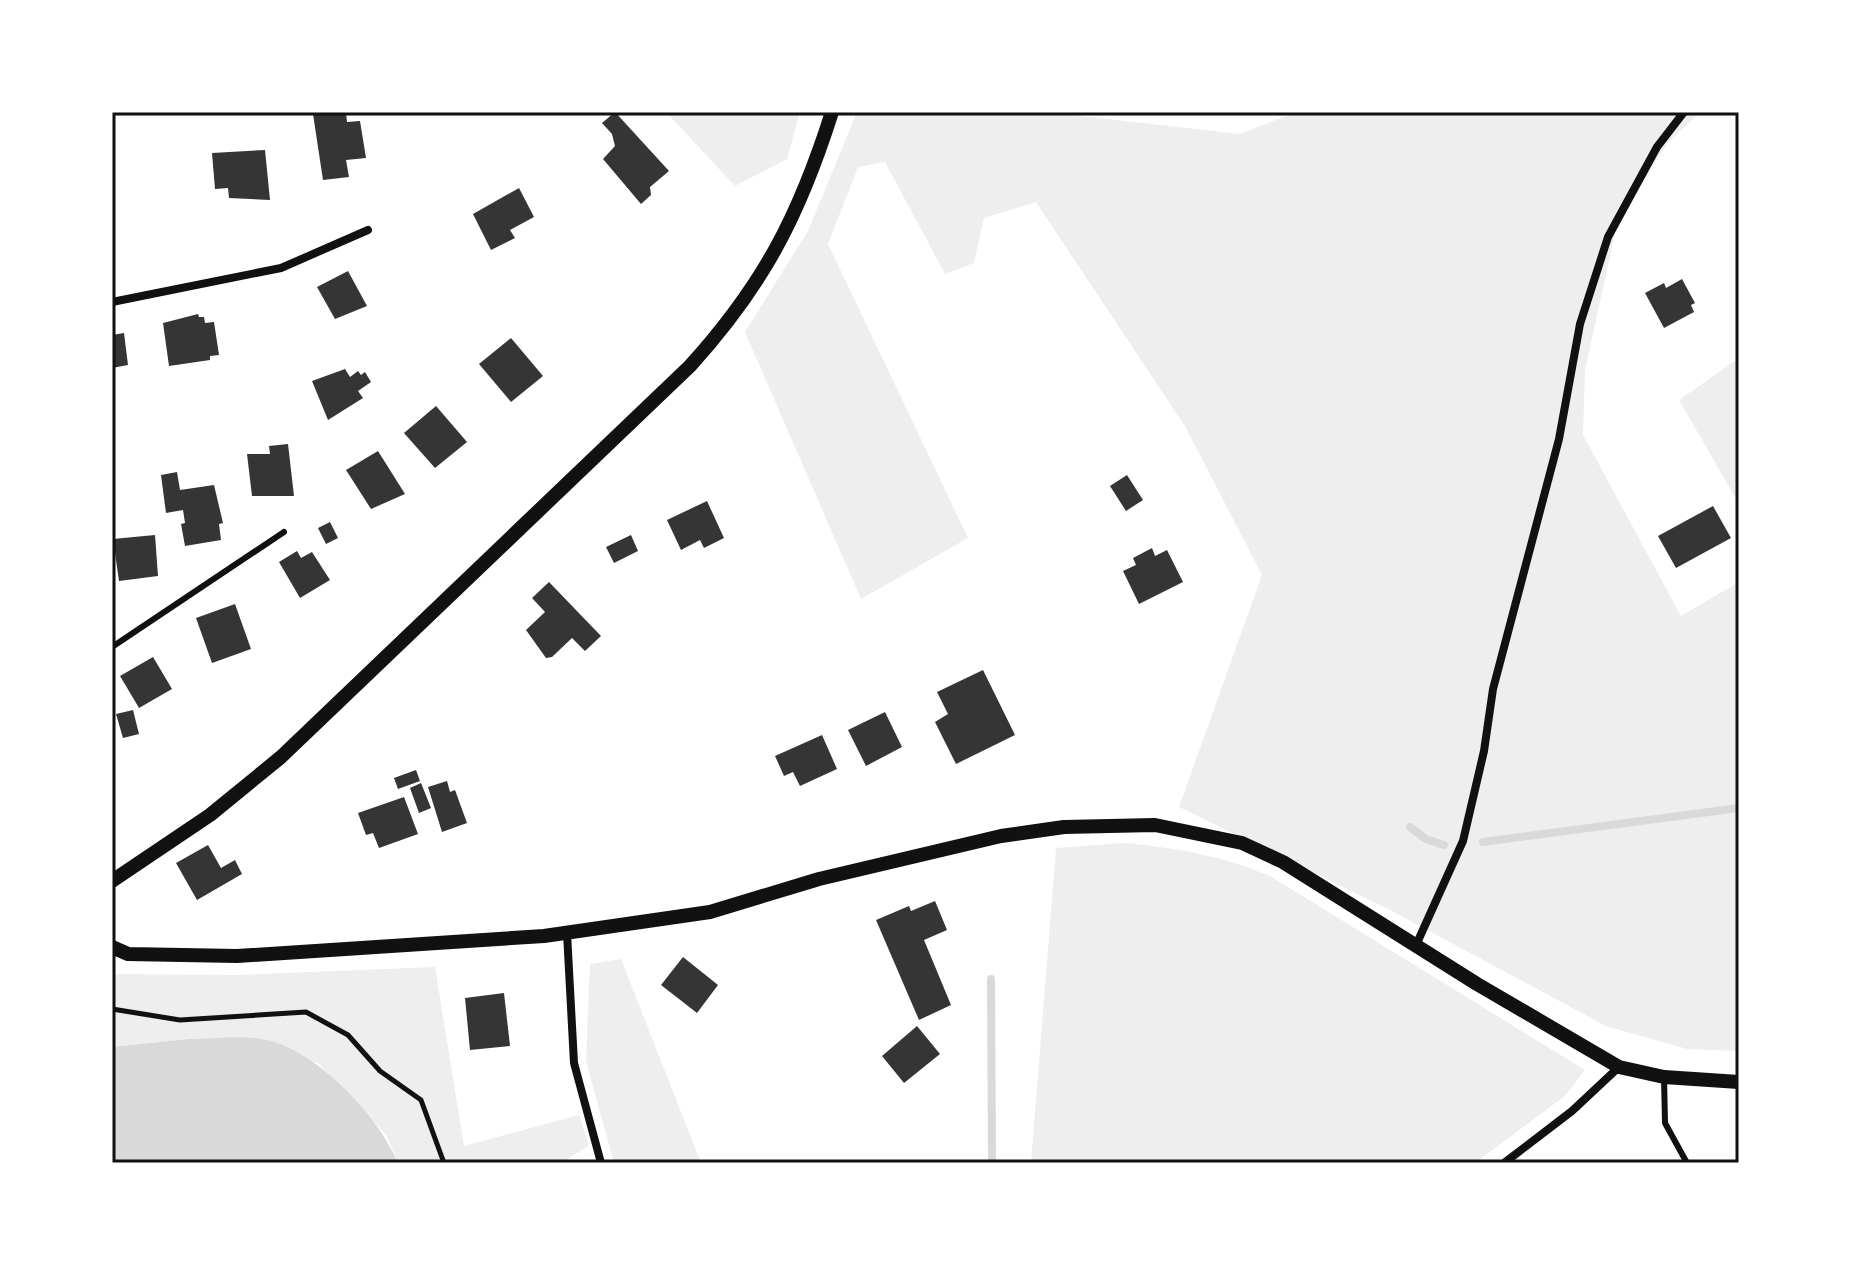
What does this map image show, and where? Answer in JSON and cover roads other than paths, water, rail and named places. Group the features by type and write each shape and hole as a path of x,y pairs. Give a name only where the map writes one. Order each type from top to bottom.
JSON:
{"street":[{"path":"1417,943 1463,841 1484,751 1493,689 1559,439 1580,324 1608,237 1657,147 1684,112"},
{"path":"112,881 210,815 281,757 690,366 739,308 776,252 797,212 830,118"},
{"path":"112,302 281,268 368,230"},
{"path":"112,947 128,954 237,956 442,945 567,933 710,912 819,879 1001,836 1112,824 1169,827 1242,843 1283,862 1417,943 1477,984 1619,1067 1664,1077 1739,1082"},
{"path":"567,933 574,1063 601,1163"},
{"path":"1504,1163 1572,1111 1619,1067"}],"lane":[{"path":"112,647 284,532"},
{"path":"1664,1077 1665,1123 1687,1163"}],"waterway":[{"path":"1483,842 1739,808"},
{"path":"1410,827 1426,839 1444,845"},
{"path":"991,979 992,1163"}]}
